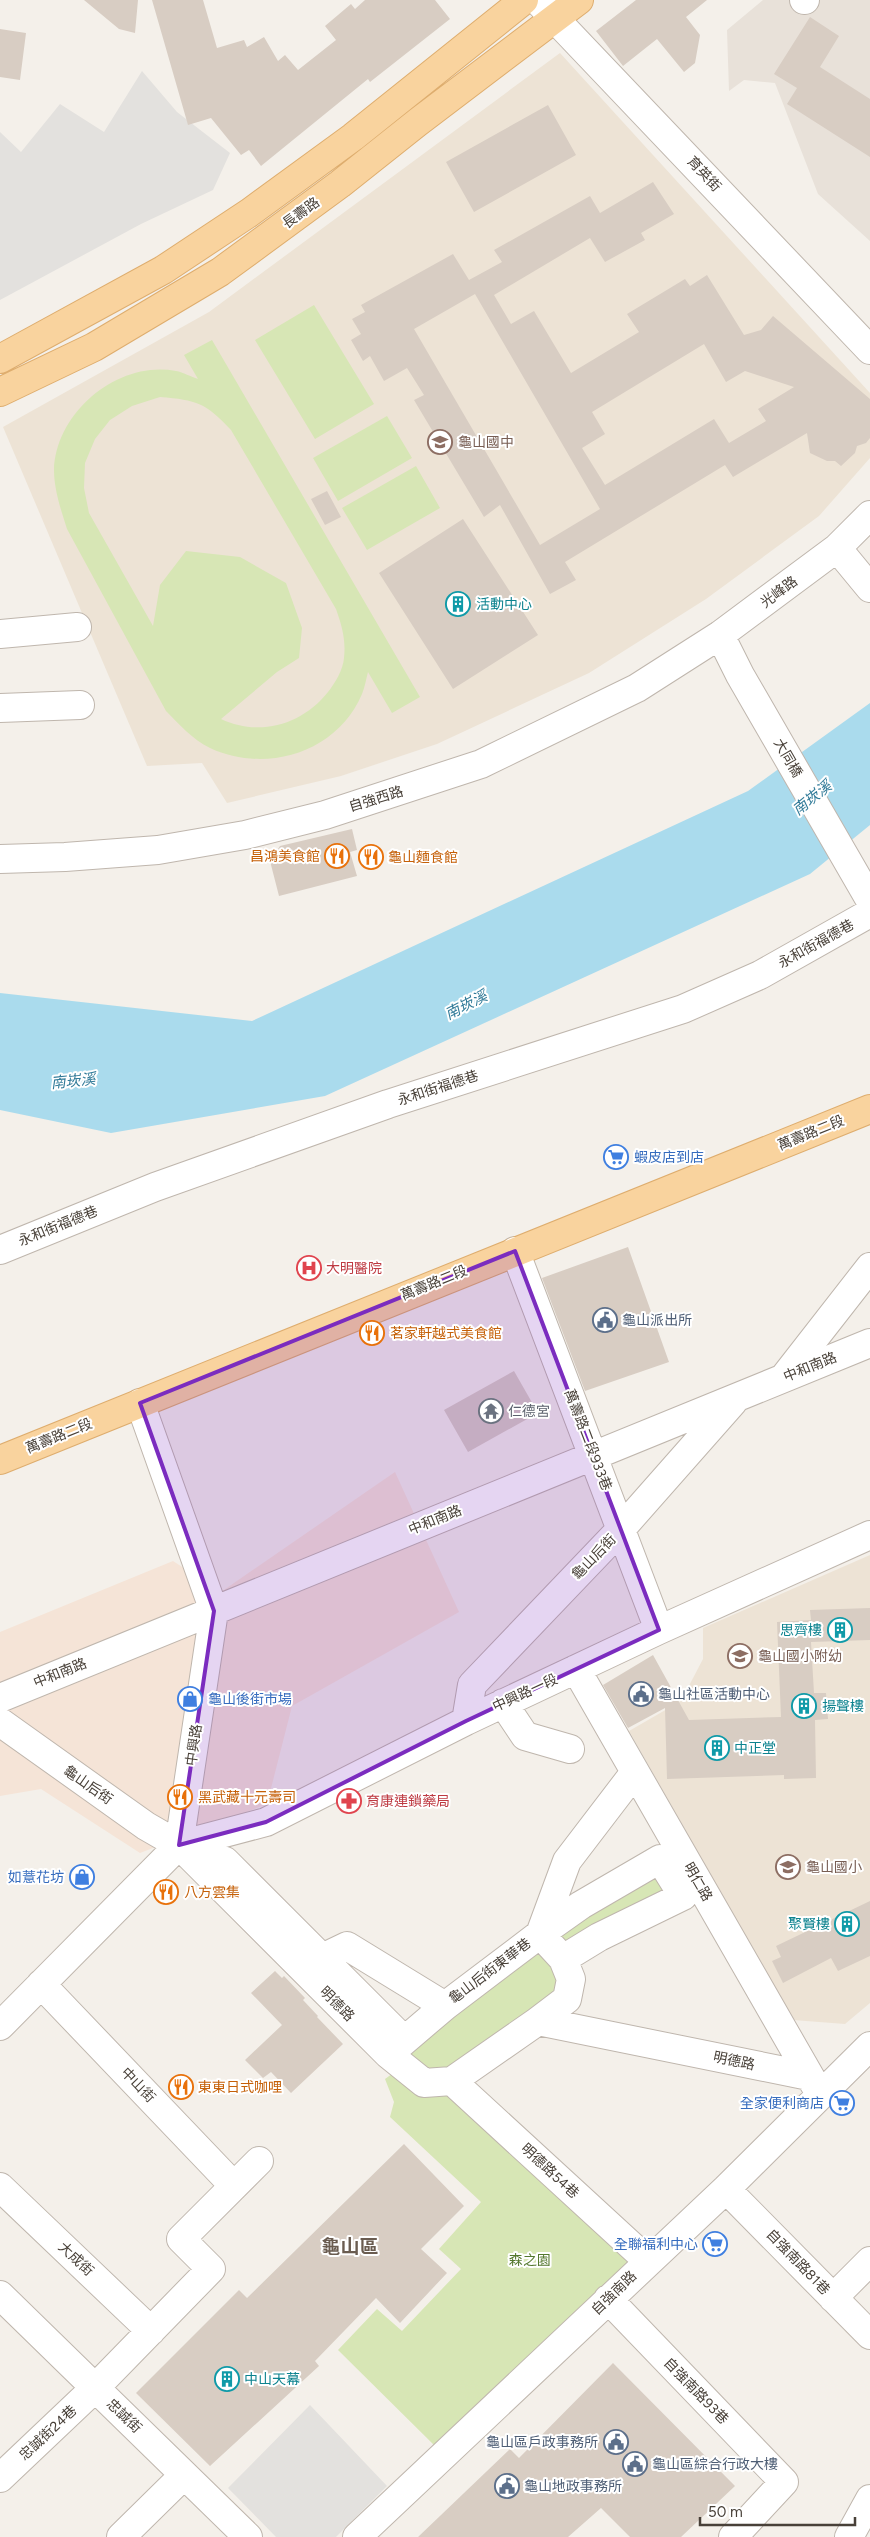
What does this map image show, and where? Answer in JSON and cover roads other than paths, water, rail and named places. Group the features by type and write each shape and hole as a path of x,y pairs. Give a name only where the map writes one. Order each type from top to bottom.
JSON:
{"main road":[{"path":"0,359 163,270 249,213 353,137 524,0"},
{"name":"長壽路","path":"0,392 94,347 220,272 340,184 418,122 579,0"},
{"name":"萬壽路二段","path":"0,1460 515,1251 870,1110"}],"street":[{"name":"育英街","path":"537,0 557,18 870,350"},
{"name":"光峰路","path":"720,636 837,548 870,515"},
{"path":"837,548 870,588"},
{"path":"0,634 77,627"},
{"name":"大同橋","path":"720,636 740,675 870,900"},
{"name":"自強西路","path":"0,859 65,857 158,850 245,835 325,815 382,798 481,764 498,756 637,688 720,636"},
{"path":"0,708 80,706"},
{"name":"永和街福德巷","path":"0,1250 155,1187 388,1104 683,1009 760,975 870,913"},
{"name":"萬壽路二段933巷","path":"515,1251 659,1630"},
{"path":"784,1377 870,1267"},
{"name":"中和南路","path":"0,1698 870,1343"},
{"name":"龜山后街","path":"466,1720 472,1685 621,1529 736,1399"},
{"name":"中興路","path":"140,1403 214,1611 179,1845"},
{"name":"中興路一段","path":"179,1845 266,1822 466,1720 870,1535"},
{"name":"明仁路","path":"576,1669 815,2085"},
{"path":"503,1703 525,1736 570,1749"},
{"name":"龜山后街","path":"0,1722 146,1826 179,1845"},
{"name":"龜山后街東華巷","path":"396,2047 445,2006 540,1934 567,1861 635,1772"},
{"path":"0,2026 179,1845"},
{"name":"明德路","path":"179,1845 225,1860 322,1958 396,2047 424,2084 452,2082"},
{"name":"明德路","path":"179,1845 396,2047"},
{"path":"452,2082 568,1999 571,1979 563,1959 540,1934 581,1905 660,1859 683,1896 599,1936 563,1959"},
{"path":"322,1958 347,1946 445,2006"},
{"name":"中山街","path":"41,1984 234,2186"},
{"name":"明德路","path":"538,2021 815,2085"},
{"name":"自強南路","path":"357,2537 726,2189 815,2085 866,2058"},
{"name":"明德路54巷","path":"452,2082 648,2261"},
{"path":"234,2186 259,2161"},
{"name":"忠誠街24巷","path":"0,2478 95,2388 211,2269 180,2239 234,2186"},
{"name":"大成街","path":"0,2187 151,2331"},
{"name":"自強南路81巷","path":"726,2189 870,2335"},
{"path":"833,2298 870,2261"},
{"name":"自強南路93巷","path":"608,2299 784,2482 733,2537"},
{"name":"忠誠街","path":"2,2301 95,2388 248,2537"},
{"path":"121,2537 184,2475"},
{"path":"852,2536 870,2499"}],"water":[{"name":"南崁溪","path":"870,703 870,825 810,874 325,1096 111,1133 0,1110 0,993 252,1021 748,791"}],"place":[{"name":"龜山國中","path":"440,442"},
{"name":"活動中心","path":"458,604"},
{"name":"昌鴻美食館","path":"337,856"},
{"name":"龜山麵食館","path":"371,857"},
{"name":"蝦皮店到店","path":"616,1157"},
{"name":"大明醫院","path":"309,1268"},
{"name":"龜山派出所","path":"605,1320"},
{"name":"茗家軒越式美食館","path":"372,1333"},
{"name":"仁德宮","path":"491,1411"},
{"name":"思齊樓","path":"840,1630"},
{"name":"龜山國小附幼","path":"740,1656"},
{"name":"龜山社區活動中心","path":"641,1694"},
{"name":"龜山後街市場","path":"190,1699"},
{"name":"揚聲樓","path":"804,1706"},
{"name":"中正堂","path":"717,1748"},
{"name":"黑武藏十元壽司","path":"180,1797"},
{"name":"育康連鎖藥局","path":"349,1801"},
{"name":"龜山國小","path":"788,1867"},
{"name":"如薏花坊","path":"82,1877"},
{"name":"八方雲集","path":"166,1892"},
{"name":"聚賢樓","path":"847,1924"},
{"name":"東東日式咖哩","path":"181,2087"},
{"name":"全家便利商店","path":"842,2103"},
{"name":"全聯福利中心","path":"715,2244"},
{"name":"中山天幕","path":"227,2379"},
{"name":"龜山區戶政事務所","path":"616,2442"},
{"name":"龜山區綜合行政大樓","path":"635,2464"},
{"name":"龜山地政事務所","path":"507,2486"}],"district":[{"name":"龜山區","path":"350,2246"}],"park label":[{"name":"森之園","path":"530,2260"}]}
